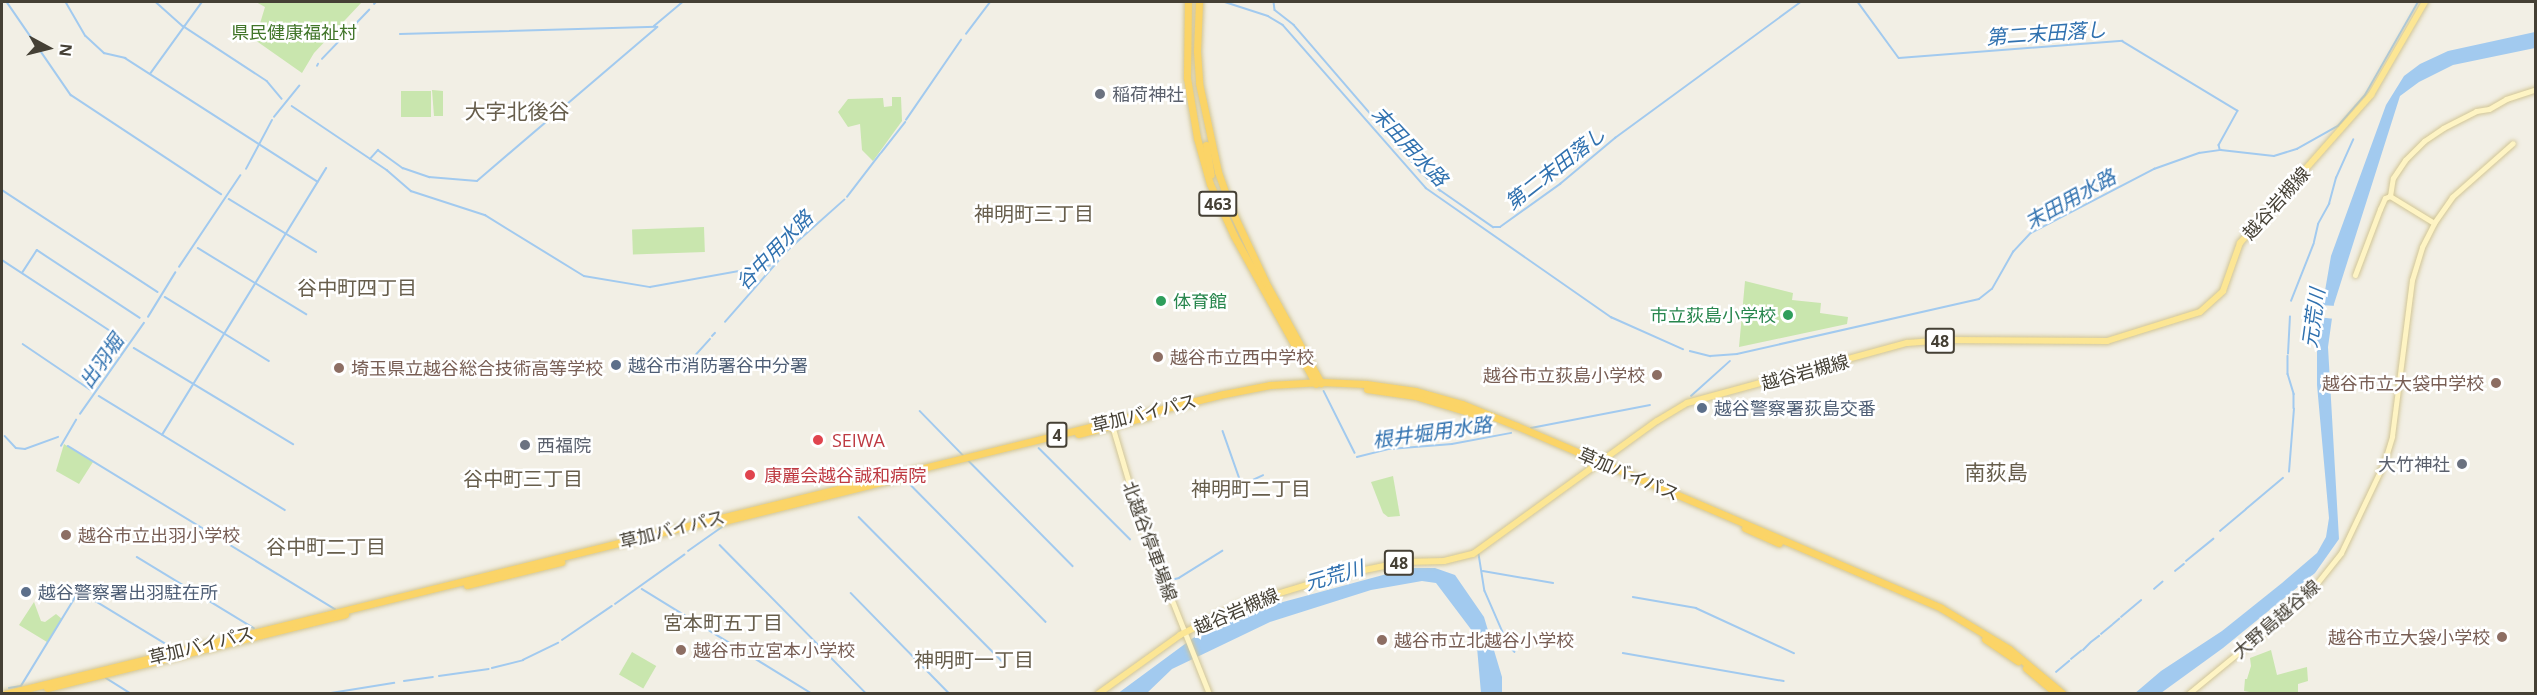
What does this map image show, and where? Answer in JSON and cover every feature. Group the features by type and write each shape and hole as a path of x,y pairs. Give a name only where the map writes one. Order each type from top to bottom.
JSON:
{"highway":[{"name":"463","path":"1188,2 1187,78 1197,138 1210,184 1234,236 1319,384"},
{"name":"463","path":"1199,2 1197,51 1206,128 1218,172 1232,211 1268,287 1319,384"},
{"path":"1206,128 1210,171 1218,194"},
{"name":"草加バイパス","path":"5,693 1112,423 1240,394 1319,384 1393,392 1453,406 1599,463 1941,608 2009,649 2063,693"},
{"name":"草加バイパス","path":"24,693 1112,423"},
{"name":"草加バイパス","path":"1599,463 1940,613 1991,642 2056,693"}],"main road":[{"name":"越谷岩槻線","path":"1098,693 1185,634 1240,604 1318,580 1404,562 1444,561 1473,554 1657,421 1687,403 1828,367 1899,345 1947,340 2107,341 2199,312 2223,291 2240,243 2371,95 2425,2"},
{"path":"2390,196 2390,186 2398,170 2432,135 2467,115 2489,109 2506,99 2535,89"},
{"name":"大野島越谷線","path":"2188,693 2306,597 2341,553 2384,463 2392,436 2412,280 2433,223 2462,186 2513,143"},
{"path":"2390,196 2433,223"},
{"path":"2355,275 2380,209 2385,198 2390,196"},
{"name":"北越谷停車場線","path":"1112,423 1134,503 1209,693"}],"green space":[{"name":"県民健康福祉村","path":"256,2 362,2 314,53 302,73 255,40 265,7"},
{"path":"432,90 443,91 443,116 434,116"},
{"path":"401,91 431,91 431,117 401,117"},
{"path":"892,97 901,97 902,121 873,161 862,150 860,124 848,127 838,112 848,99 883,98 884,107 892,106"},
{"path":"704,227 705,252 633,254 632,230"},
{"name":"市立荻島小学校","path":"1745,281 1793,293 1792,300 1821,303 1820,313 1848,317 1847,324 1739,347"},
{"path":"64,444 93,462 79,484 56,471"},
{"path":"1393,476 1400,516 1388,517 1383,513 1371,482"},
{"path":"34,602 41,621 45,622 56,614 62,619 47,642 19,625"},
{"path":"2271,650 2277,675 2307,667 2308,681 2298,684 2298,693 2244,691 2245,679 2247,679 2251,666 2250,658"},
{"path":"632,652 656,666 643,689 619,675"}],"water":[{"path":"2535,32 2535,48 2453,65 2419,82 2400,96 2334,304 2328,347 2339,539 2315,573 2223,648 2161,693 2134,694 2161,671 2222,631 2282,583 2317,553 2326,537 2329,518 2317,385 2317,337 2331,256 2386,105 2404,76 2420,64 2448,51"},
{"path":"1409,568 1435,568 1455,575 1484,617 1502,677 1502,693 1481,693 1476,636 1436,583 1422,581 1371,590 1270,622 1172,669 1147,693 1117,694 1193,638 1264,607"}],"pier":[{"path":"2319,305 2337,306 2335,319 2317,317"}],"waterway":[{"path":"7,2 71,95 221,194"},
{"path":"66,2 86,36 104,53 125,58 318,182"},
{"path":"156,2 183,26 267,81 282,99"},
{"path":"150,74 202,2"},
{"path":"654,26 683,2"},
{"name":"谷中用水路","path":"966,34 990,2"},
{"name":"末田用水路","path":"1225,2 1268,16 1283,25 1426,188 1611,317 1683,349"},
{"name":"第二末田落し","path":"1274,2 1275,10 1294,25 1420,171 1440,190 1493,227 1500,227 1560,184 1615,138 1801,2"},
{"name":"第二末田落し","path":"1858,2 1899,58 2122,41 2238,111 2219,145 2220,149"},
{"name":"末田用水路","path":"1690,351 1710,356 1737,354 1979,299 1992,289 2013,252 2031,233 2154,169 2199,153 2221,150 2274,156 2297,149 2338,126 2365,95 2418,2"},
{"name":"出羽堀","path":"322,59 369,10"},
{"path":"400,34 656,27"},
{"path":"370,159 378,150 403,168 429,177 477,181 657,27"},
{"name":"谷中用水路","path":"906,120 961,40"},
{"name":"出羽堀","path":"274,117 299,86"},
{"path":"292,106 387,170 411,191 485,215 584,276 650,287 772,265"},
{"name":"出羽堀","path":"246,169 272,120"},
{"name":"谷中用水路","path":"881,153 905,122"},
{"path":"2314,242 2318,224 2329,204 2336,178 2353,140"},
{"name":"谷中用水路","path":"847,197 880,154"},
{"path":"162,435 326,168"},
{"name":"出羽堀","path":"179,267 240,176"},
{"path":"2,190 158,292"},
{"path":"229,199 316,252"},
{"name":"谷中用水路","path":"725,322 789,249 844,200"},
{"name":"元荒川","path":"2291,301 2314,243"},
{"path":"198,248 306,314"},
{"path":"22,273 37,250 140,318"},
{"path":"2,260 126,341"},
{"name":"出羽堀","path":"148,317 175,273"},
{"path":"165,297 269,361"},
{"name":"元荒川","path":"2288,354 2290,317"},
{"name":"出羽堀","path":"80,414 144,323"},
{"name":"谷中用水路","path":"712,336 715,333"},
{"name":"谷中用水路","path":"683,369 710,339"},
{"path":"23,344 91,390"},
{"path":"134,348 293,444"},
{"path":"2288,356 2288,374 2294,394 2294,408"},
{"path":"1691,396 1730,361"},
{"path":"1324,391 1355,453"},
{"path":"99,396 285,510"},
{"path":"1531,428 1650,405"},
{"path":"2289,472 2294,409"},
{"path":"920,411 963,455"},
{"name":"出羽堀","path":"61,446 76,420"},
{"path":"1223,431 1242,485 1263,475"},
{"name":"根井堀用水路","path":"1357,457 1390,449 1452,444 1511,433"},
{"path":"5,436 16,448 25,449 58,437"},
{"path":"68,446 335,609"},
{"path":"1039,448 1130,539"},
{"path":"968,460 1073,566"},
{"path":"2246,509 2283,478"},
{"path":"906,480 1046,622"},
{"path":"2220,531 2245,510"},
{"path":"859,517 1004,663"},
{"path":"688,551 725,525"},
{"path":"2186,561 2213,539"},
{"path":"720,545 867,694"},
{"path":"1171,580 1179,578 1222,551"},
{"path":"1479,554 1485,591 1509,646 1515,652"},
{"path":"615,604 684,555"},
{"path":"137,557 254,628"},
{"path":"2175,571 2184,564"},
{"path":"1483,571 1553,583"},
{"path":"2154,589 2162,582"},
{"path":"642,589 813,694"},
{"path":"9,688 21,686 79,591 171,647"},
{"path":"851,593 950,694"},
{"path":"1633,597 1696,608 1794,653"},
{"path":"2121,617 2141,600"},
{"path":"562,640 612,606"},
{"path":"2113,624 2119,619"},
{"path":"2101,634 2112,625"},
{"path":"2091,642 2099,636"},
{"path":"492,668 523,660 558,643"},
{"path":"2083,650 2090,643"},
{"path":"2071,659 2081,651"},
{"path":"1623,653 1784,681"},
{"path":"2056,672 2069,661"},
{"path":"439,676 489,669"},
{"path":"404,681 433,677"},
{"path":"106,678 132,694"},
{"path":"325,694 394,683"}],"place":[{"name":"稲荷神社","path":"1100,94"},
{"name":"体育館","path":"1161,301"},
{"name":"市立荻島小学校","path":"1788,315"},
{"name":"越谷市立西中学校","path":"1158,357"},
{"name":"越谷市消防署谷中分署","path":"616,365"},
{"name":"埼玉県立越谷総合技術高等学校","path":"339,368"},
{"name":"越谷市立荻島小学校","path":"1657,375"},
{"name":"越谷市立大袋中学校","path":"2496,383"},
{"name":"越谷警察署荻島交番","path":"1702,408"},
{"name":"SEIWA","path":"818,440"},
{"name":"西福院","path":"525,445"},
{"name":"大竹神社","path":"2462,464"},
{"name":"康麗会越谷誠和病院","path":"750,475"},
{"name":"越谷市立出羽小学校","path":"66,535"},
{"name":"越谷警察署出羽駐在所","path":"26,592"},
{"name":"越谷市立大袋小学校","path":"2502,637"},
{"name":"越谷市立北越谷小学校","path":"1382,640"},
{"name":"越谷市立宮本小学校","path":"681,650"}],"district":[{"name":"大字北後谷","path":"517,111"},
{"name":"神明町三丁目","path":"1034,213"},
{"name":"谷中町四丁目","path":"357,287"},
{"name":"南荻島","path":"1996,472"},
{"name":"谷中町三丁目","path":"523,478"},
{"name":"神明町二丁目","path":"1251,488"},
{"name":"谷中町二丁目","path":"326,546"},
{"name":"宮本町五丁目","path":"723,622"},
{"name":"神明町一丁目","path":"974,659"}]}
